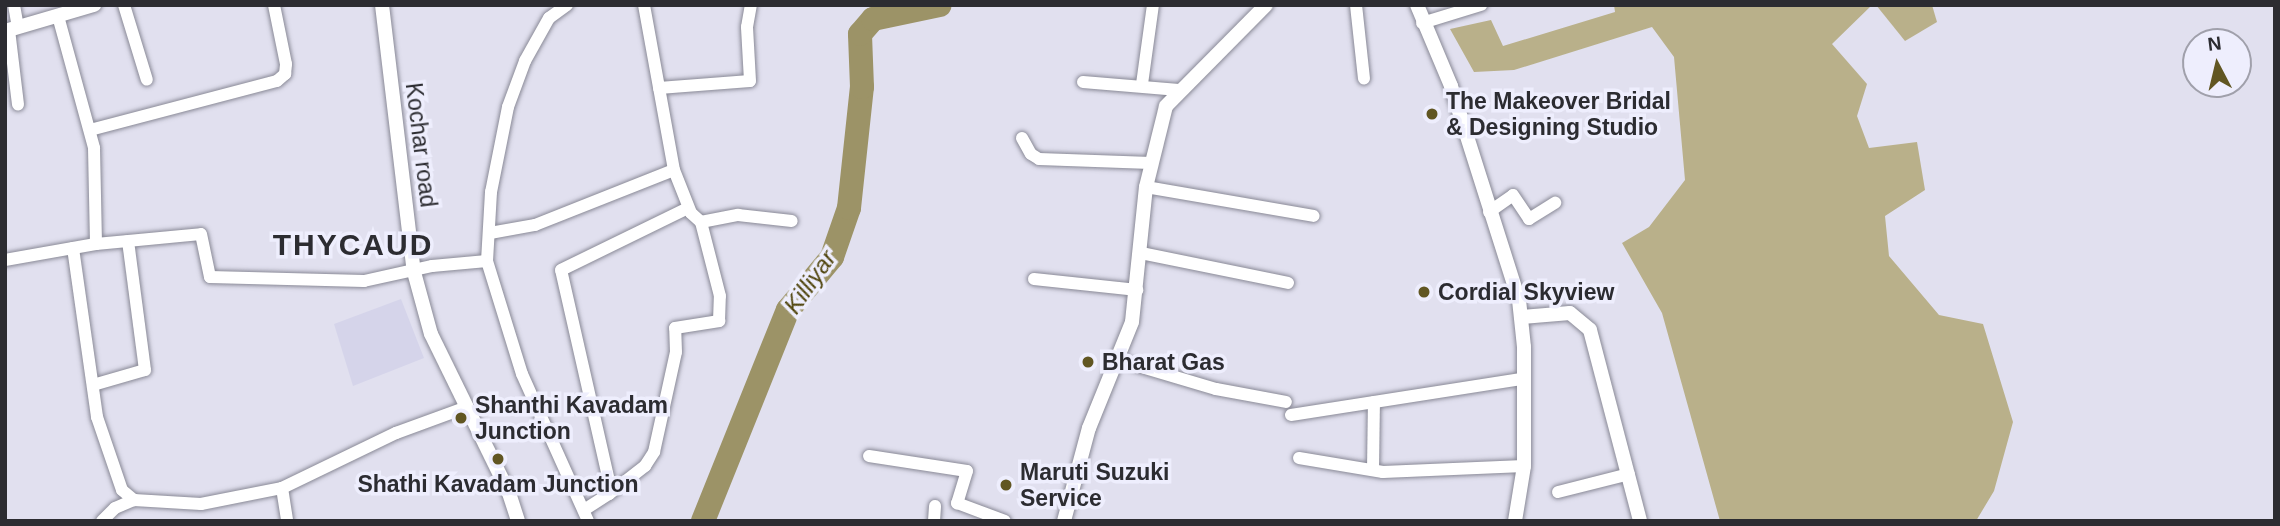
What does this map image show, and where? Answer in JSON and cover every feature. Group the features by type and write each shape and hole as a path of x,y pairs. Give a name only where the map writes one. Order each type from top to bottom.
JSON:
{"street":[{"path":"14,5 11,29 18,104"},
{"path":"11,29 94,5"},
{"path":"124,5 147,80"},
{"path":"89,130 277,80 285,74 286,64 274,5"},
{"name":"Kochar road","path":"382,5 414,272 431,334 509,493 517,521"},
{"path":"567,5 549,18 525,61 508,107 491,192 487,261 522,374 586,515 645,466 654,452 676,352 675,328 719,321 720,296 701,222 688,208 674,170 644,5"},
{"path":"659,88 750,81 752,64 747,27 751,5"},
{"path":"1142,84 1153,5"},
{"path":"1064,521 1089,428 1118,360 1138,290 1146,187 1166,106 1266,5"},
{"path":"1356,5 1364,79"},
{"path":"1417,5 1422,23 1451,86 1522,317 1524,466 1515,521"},
{"path":"1422,23 1481,5"},
{"path":"58,16 97,166 96,244"},
{"path":"1083,82 1142,84 1179,90"},
{"path":"1022,138 1031,155 1039,159 1151,163"},
{"path":"490,233 535,226 674,170"},
{"path":"1146,187 1314,216"},
{"path":"1489,212 1513,195 1529,219 1555,203"},
{"path":"609,494 561,270 688,208"},
{"path":"701,222 738,215 792,221"},
{"path":"5,260 96,244 201,234 210,277 364,281 432,266 487,261"},
{"path":"93,385 145,370 128,241"},
{"path":"73,248 97,417 121,490 134,500"},
{"path":"1141,253 1289,283"},
{"path":"1034,279 1138,290"},
{"path":"1522,317 1570,313 1583,320 1600,356 1640,521"},
{"path":"1118,360 1216,389 1286,402"},
{"path":"1291,415 1521,379"},
{"path":"1373,470 1374,402"},
{"path":"102,521 115,508 134,500 201,504 282,488 396,433 467,407"},
{"path":"869,456 967,471 957,503 1005,521"},
{"path":"1299,458 1373,470 1524,466"},
{"path":"1558,492 1629,474"},
{"path":"282,488 287,521"},
{"path":"934,521 935,506"}],"shaded area":[{"path":"1614,5 1872,5 1832,44 1867,84 1857,116 1869,148 1917,142 1925,190 1885,216 1889,256 1939,315 1983,324 2013,422 1994,491 1976,521 1720,521 1662,313 1622,243 1649,227 1685,180 1674,57 1652,27 1514,70 1474,72 1450,29 1491,20 1503,46 1615,12"},
{"path":"1876,5 1932,5 1937,22 1905,41"},
{"path":"401,299 424,358 353,386 334,324"}],"waterway":[{"name":"Killiyar","path":"703,521 788,310 832,257 849,208 862,87 860,34 873,19 940,5"}],"place":[{"name":"The Makeover Bridal & Designing Studio","path":"1432,114"},
{"name":"Cordial Skyview","path":"1424,292"},
{"name":"Bharat Gas","path":"1088,362"},
{"name":"Shanthi Kavadam Junction","path":"461,418"},
{"name":"Shathi Kavadam Junction","path":"498,459"},
{"name":"Maruti Suzuki Service","path":"1006,485"}],"district":[{"name":"THYCAUD","path":"353,245"}]}
